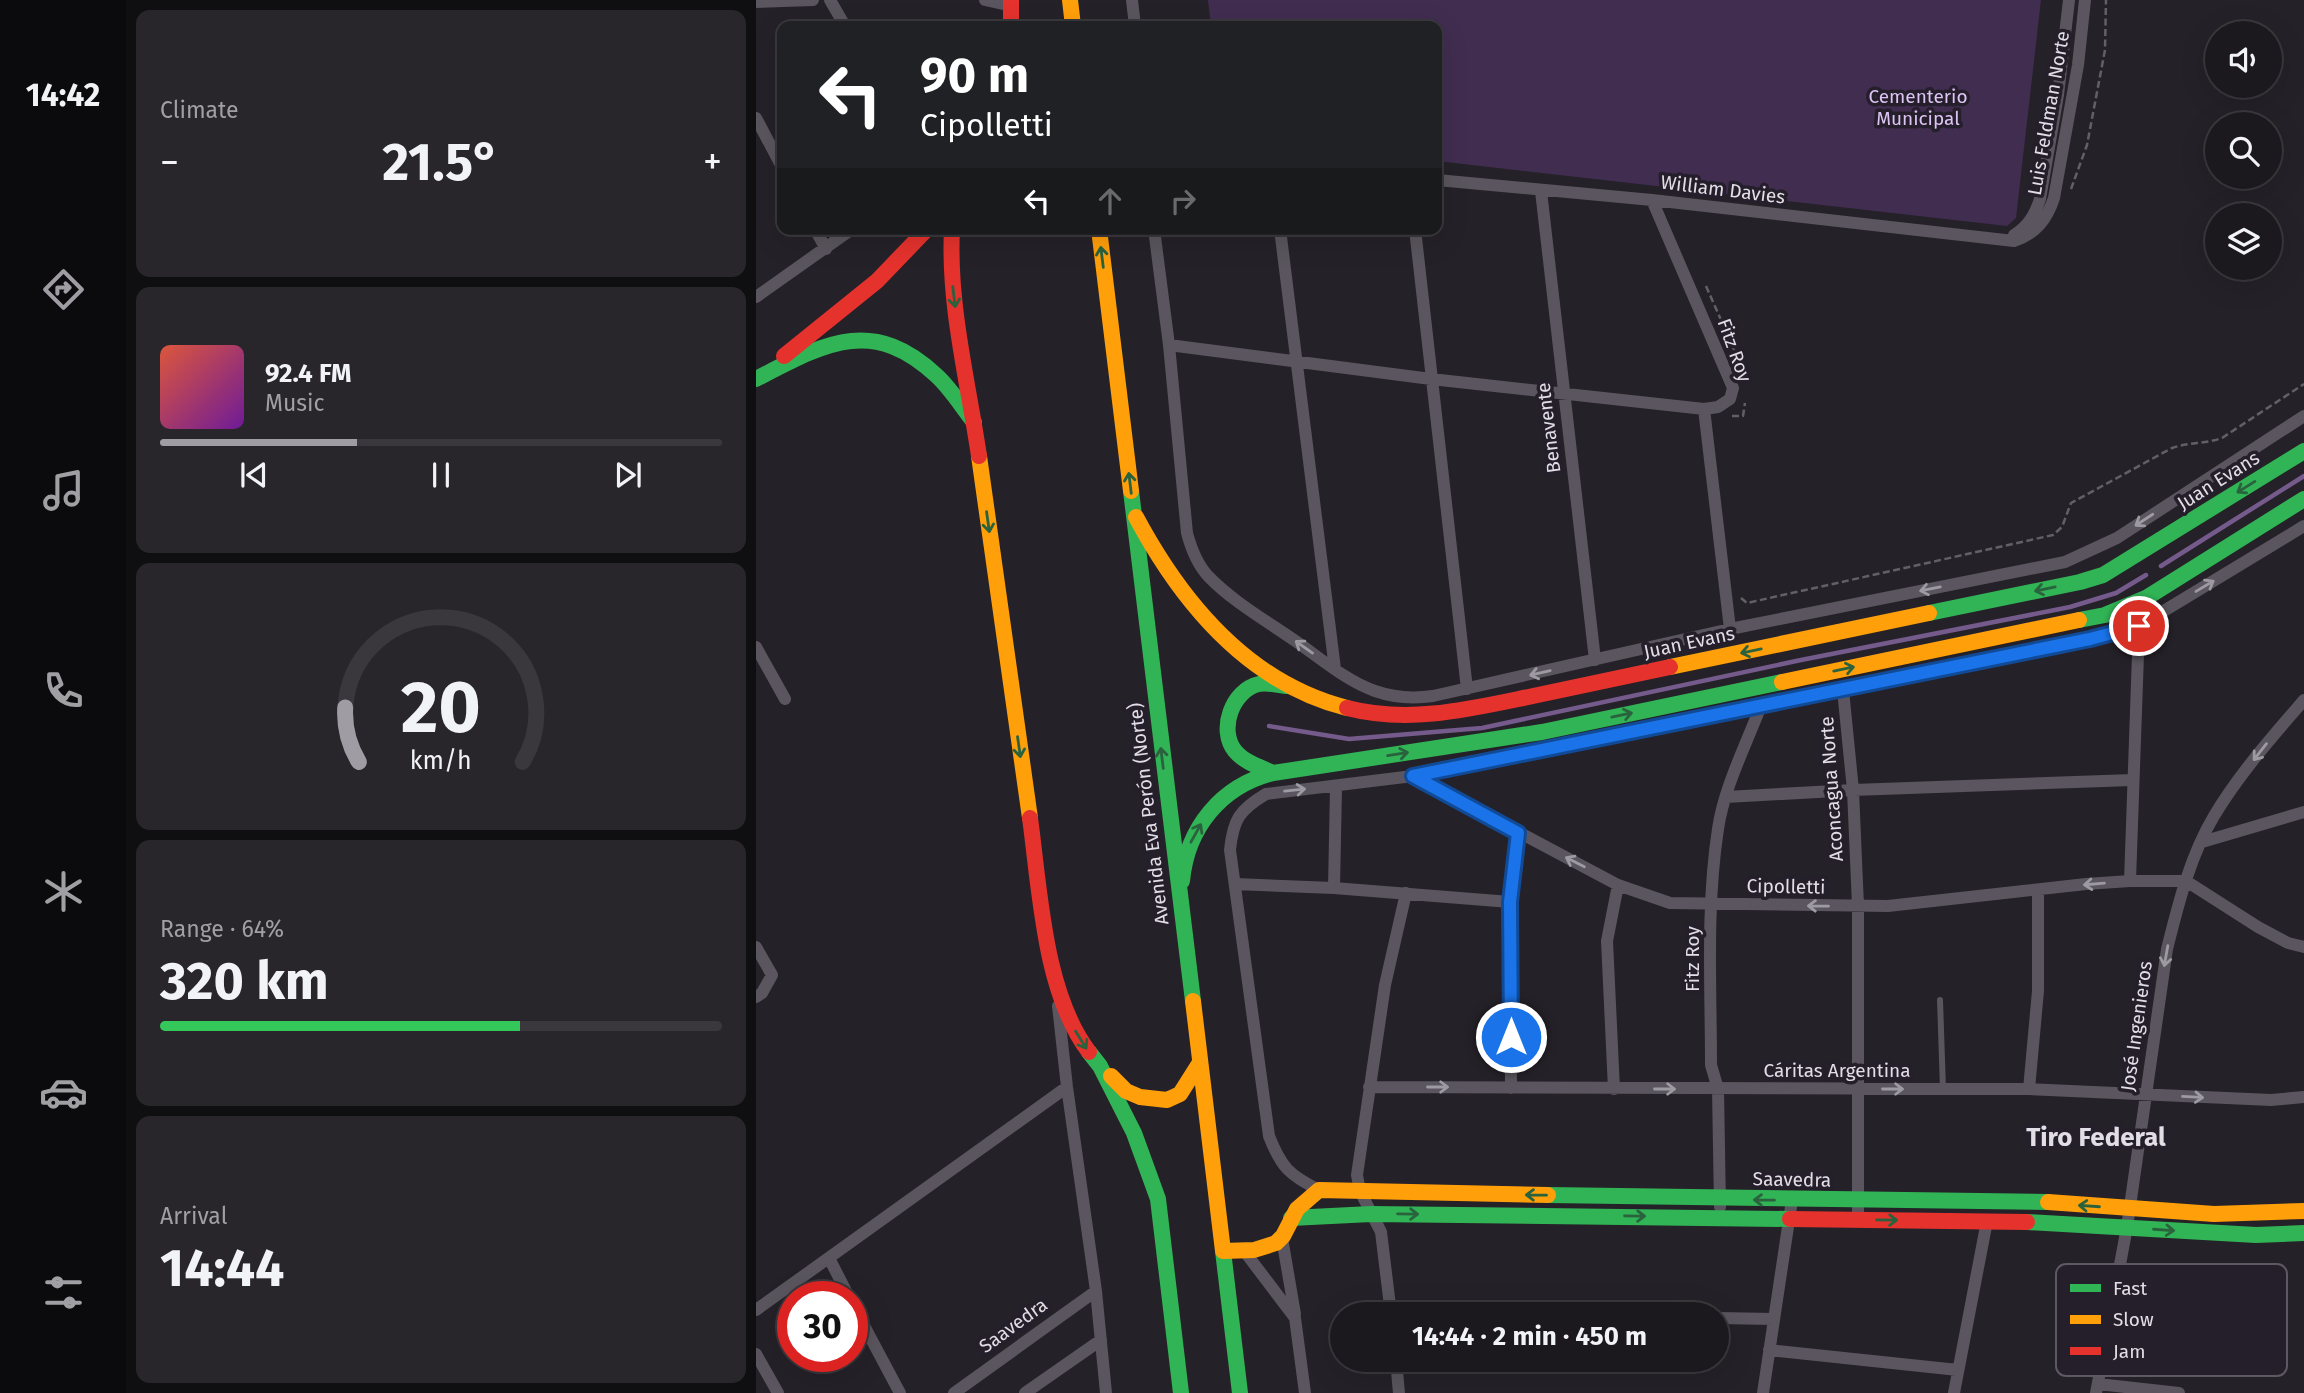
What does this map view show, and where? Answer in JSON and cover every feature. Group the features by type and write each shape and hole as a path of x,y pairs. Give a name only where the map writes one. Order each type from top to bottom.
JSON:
{"street":[{"path":"756,2 813,0"},
{"path":"830,0 842,21"},
{"path":"985,0 1011,3 1011,21"},
{"path":"1070,0 1072,21"},
{"path":"1132,0 1134,21"},
{"name":"Luis Feldman Norte","path":"2004,241 2025,227 2036,211 2040,199 2062,63 2069,0"},
{"name":"Luis Feldman Norte","path":"2004,241 2014,242 2025,238 2037,229 2049,213 2078,65 2085,0"},
{"path":"2062,63 2078,65"},
{"path":"756,118 777,158"},
{"name":"William Davies","path":"1442,181 1652,200 2004,241"},
{"name":"Benavente","path":"1541,191 1595,660"},
{"name":"Fitz Roy","path":"1652,200 1733,388 1730,399 1718,407 1704,409"},
{"path":"819,235 826,249"},
{"path":"756,297 844,235"},
{"path":"756,378 885,275 922,235"},
{"path":"952,235 951,276 959,337 974,422 1004,643 1055,978 1067,1087 1096,1291 1106,1393"},
{"name":"Avenida Eva Perón (Norte)","path":"1100,235 1240,1393"},
{"path":"1155,235 1169,345 1431,379 1704,409 1730,629"},
{"path":"1281,235 1335,669"},
{"path":"1416,235 1467,690"},
{"path":"756,378 815,349 846,340 870,338 895,346 916,357 937,376 974,422"},
{"name":"Juan Evans","path":"1169,345 1186,533 1194,554 1207,575 1246,607 1335,669 1372,690 1413,699 1467,690 1730,629 2065,562 2117,538 2304,416"},
{"name":"Juan Evans","path":"1133,509 1149,543 1169,575 1217,633 1250,661 1286,686 1313,697 1370,714 1403,716 1461,711 2080,582 2103,575 2123,564 2304,451"},
{"path":"1182,923 1182,869 1196,828 1214,807 1248,780 1273,773 1542,732 2105,615 2146,598 2304,499"},
{"path":"1305,1393 1282,1238 1291,1218 1302,1203 1319,1190 1295,1178 1278,1158 1269,1136 1230,850 1236,819 1251,803 1266,794 1290,789 1336,787 1413,776 1760,708 2090,639 2139,626 2304,526"},
{"path":"2130,881 2139,626"},
{"path":"756,647 785,699"},
{"path":"1273,773 1249,762 1236,752 1228,741 1227,727 1231,710 1243,692 1257,684 1286,686"},
{"name":"Aconcagua Norte","path":"1843,690 1853,790 1858,906 1858,1220"},
{"name":"José Ingenieros","path":"2120,1264 2166,949 2186,881 2213,817 2258,753 2304,700"},
{"name":"Fitz Roy","path":"1720,1217 1718,1089 1711,1065 1711,905 1718,828 1726,797 1760,708"},
{"name":"Cipolletti","path":"1413,776 1618,885 1670,903 1888,906 2130,881 2186,881"},
{"path":"1726,797 2132,780"},
{"path":"1334,888 1336,787"},
{"path":"2202,842 2304,812"},
{"path":"1511,1088 1510,902 1518,833"},
{"path":"2186,881 2258,927 2288,943 2304,947"},
{"path":"1235,884 1334,888 1510,902"},
{"path":"1614,1088 1606,941 1618,885"},
{"path":"2029,1089 2038,991 2038,890"},
{"path":"1390,1302 1381,1232 1360,1191 1357,1175 1385,985 1406,893"},
{"path":"756,947 772,975 759,995"},
{"path":"1055,978 1067,1014 1080,1040 1100,1066 1126,1091 1140,1097 1167,1100 1180,1094 1199,1064"},
{"path":"1100,1066 1134,1133 1158,1199 1181,1393"},
{"path":"756,1310 1067,1087"},
{"name":"Cáritas Argentina","path":"1369,1087 2029,1089 2271,1100 2304,1097"},
{"name":"Saavedra","path":"1319,1190 1720,1199 2042,1202 2214,1214 2304,1211"},
{"path":"1763,1393 1792,1200"},
{"name":"Saavedra","path":"1291,1218 1371,1214 2060,1222 2256,1234 2304,1233"},
{"path":"1954,1393 1987,1221"},
{"path":"1223,1251 1245,1252 1269,1246 1282,1238"},
{"path":"1245,1252 1295,1318"},
{"path":"829,1258 841,1281"},
{"name":"Saavedra","path":"954,1393 1096,1291"},
{"path":"1729,1318 1774,1320"},
{"path":"868,1333 900,1393"},
{"path":"1025,1393 1101,1340"},
{"path":"1769,1350 1958,1370"},
{"path":"756,1354 778,1393"},
{"path":"1397,1372 1399,1393"},
{"path":"2097,1389 2179,1393"}],"lane":[{"path":"1940,1000 1943,1089"}],"path":[{"path":"2070,192 2087,145 2105,50 2106,0"},
{"path":"1704,281 1747,379 1743,416 1724,416"},
{"path":"1737,595 1747,603 2053,535 2062,527 2071,503 2172,448 2185,443 2209,443 2222,438 2304,384"}],"green space":[{"name":"Cementerio Municipal","path":"1208,0 2041,0 2016,218 2007,226 1442,162 1442,21 1210,21"},
{"path":"856,20 952,21 856,21"}],"waterway":[{"path":"2161,566 2304,476"},
{"path":"1269,726 1349,739 1482,728 1801,660 2070,607 2116,593 2146,575"}],"traffic: fast":[{"path":"756,379 826,347 869,341 891,346 913,357 942,381 974,422"},
{"path":"1929,613 2103,575 2304,451"},
{"path":"1131,491 1193,1001"},
{"path":"2079,620 2105,615 2146,598 2304,499"},
{"path":"1182,881 1185,862 1199,827 1223,799 1254,779 1273,773 1542,732 1782,682"},
{"path":"1273,773 1248,761 1235,751 1230,742 1228,722 1235,702 1250,688 1262,683 1286,686"},
{"path":"1089,1052 1100,1066 1134,1133 1158,1199 1181,1393"},
{"path":"1548,1195 2048,1202"},
{"path":"1291,1218 1371,1214 1790,1219"},
{"path":"2027,1222 2256,1235 2304,1233"},
{"path":"1223,1251 1240,1393"}],"traffic: slow":[{"path":"1070,0 1072,21"},
{"path":"1100,235 1131,491"},
{"path":"979,456 1030,818"},
{"path":"1136,517 1174,580 1222,635 1249,659 1279,680 1311,696 1347,708"},
{"path":"1670,667 1929,613"},
{"path":"1782,682 2079,620"},
{"path":"1193,1001 1223,1251"},
{"path":"1111,1076 1126,1091 1140,1097 1167,1100 1180,1094 1199,1064"},
{"path":"1223,1251 1254,1250 1276,1243 1283,1236 1297,1209 1319,1190 1548,1195"},
{"path":"2048,1202 2214,1214 2304,1211"}],"traffic: jam":[{"path":"1011,0 1011,21"},
{"path":"784,356 877,281 921,235"},
{"path":"952,235 956,314 979,456"},
{"path":"1347,708 1394,715 1440,713 1486,706 1670,667"},
{"path":"1030,818 1041,909 1053,971 1062,1001 1089,1052"},
{"path":"1790,1219 2027,1222"}],"district":[{"name":"Tiro Federal","path":"2096,1137"}],"route":[{"path":"1511,1037 1510,902 1518,833 1413,776 1760,708 2090,639 2139,626"}]}
